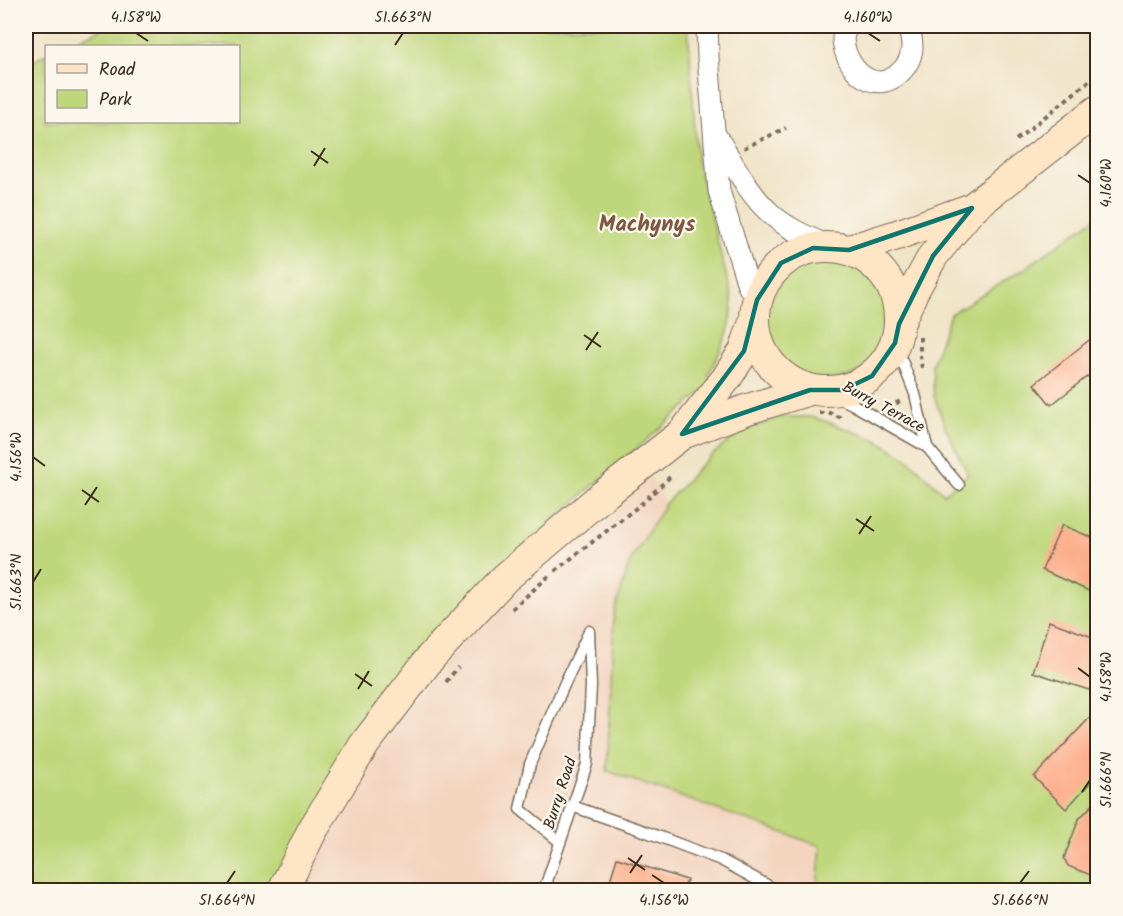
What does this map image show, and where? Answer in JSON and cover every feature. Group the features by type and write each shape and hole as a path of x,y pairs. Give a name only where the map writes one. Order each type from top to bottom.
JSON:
{"main road":[{"path":"682,434 748,409 815,398 843,390 858,385 872,376 905,334 913,292 933,256 972,208 1098,110"},
{"path":"283,891 312,831 364,745 431,657 505,578 602,496 682,434 726,379 744,351 766,280 781,263 813,248 840,248 897,235 972,208"},
{"path":"840,248 865,257 879,269 891,285 905,334"},
{"path":"756,311 759,344 769,364 815,398"}],"street":[{"path":"707,26 719,191 756,311"},
{"path":"848,26 843,36 845,51 850,62 861,75 878,82 889,80 902,71 910,59 912,49 908,26"},
{"path":"714,133 753,194 771,214 800,234 840,248"}],"lane":[{"name":"Burry Terrace","path":"905,334 927,447"},
{"name":"Burry Terrace","path":"815,398 852,404 927,447 959,485"},
{"name":"Burry Road","path":"544,891 587,764 591,686 589,631 530,764 520,809 560,842"},
{"path":"572,807 721,860 776,891"}],"path":[{"path":"1012,143 1098,74"},
{"path":"728,156 786,128"},
{"path":"881,420 887,409 902,399 925,389 920,356 905,334"},
{"path":"815,398 830,414 852,422"},
{"path":"511,610 553,572 640,505 679,469"},
{"path":"440,688 463,661"}],"highlighted area":[{"path":"972,208 933,256 899,324 895,343 872,376 843,390 810,390 682,434 744,351 757,300 781,263 813,248 849,250"}],"shaded area":[{"path":"651,478 665,504 629,564 614,614 607,771 821,847 817,890 299,890 324,836 391,728 461,643 557,550"}],"green space":[{"path":"109,26 688,26 697,161 732,298 729,329 708,375 713,380 699,395 508,559 268,890 26,890 26,65 45,55 45,123 240,123 240,45 65,45"},
{"path":"1097,217 1097,890 817,890 821,846 607,771 614,614 629,564 665,504 704,462 725,444 750,428 781,417 812,417 877,440 907,458 944,494 968,474 946,429 934,396 932,365 950,314 1024,269"},
{"path":"827,256 851,260 871,274 885,294 889,318 885,342 871,362 851,376 827,380 803,376 783,362 769,342 765,318 769,294 783,274 803,260"}],"building":[{"path":"1098,333 1098,368 1051,405 1034,384"},
{"path":"1062,525 1098,540 1098,595 1042,570"},
{"path":"1049,621 1098,639 1098,693 1033,672"},
{"path":"1098,709 1098,774 1066,809 1034,777"},
{"path":"1098,799 1098,878 1068,866 1064,858 1079,819"},
{"path":"617,858 687,880 683,890 607,890"}],"district":[{"name":"Machynys","path":"647,223"}]}
